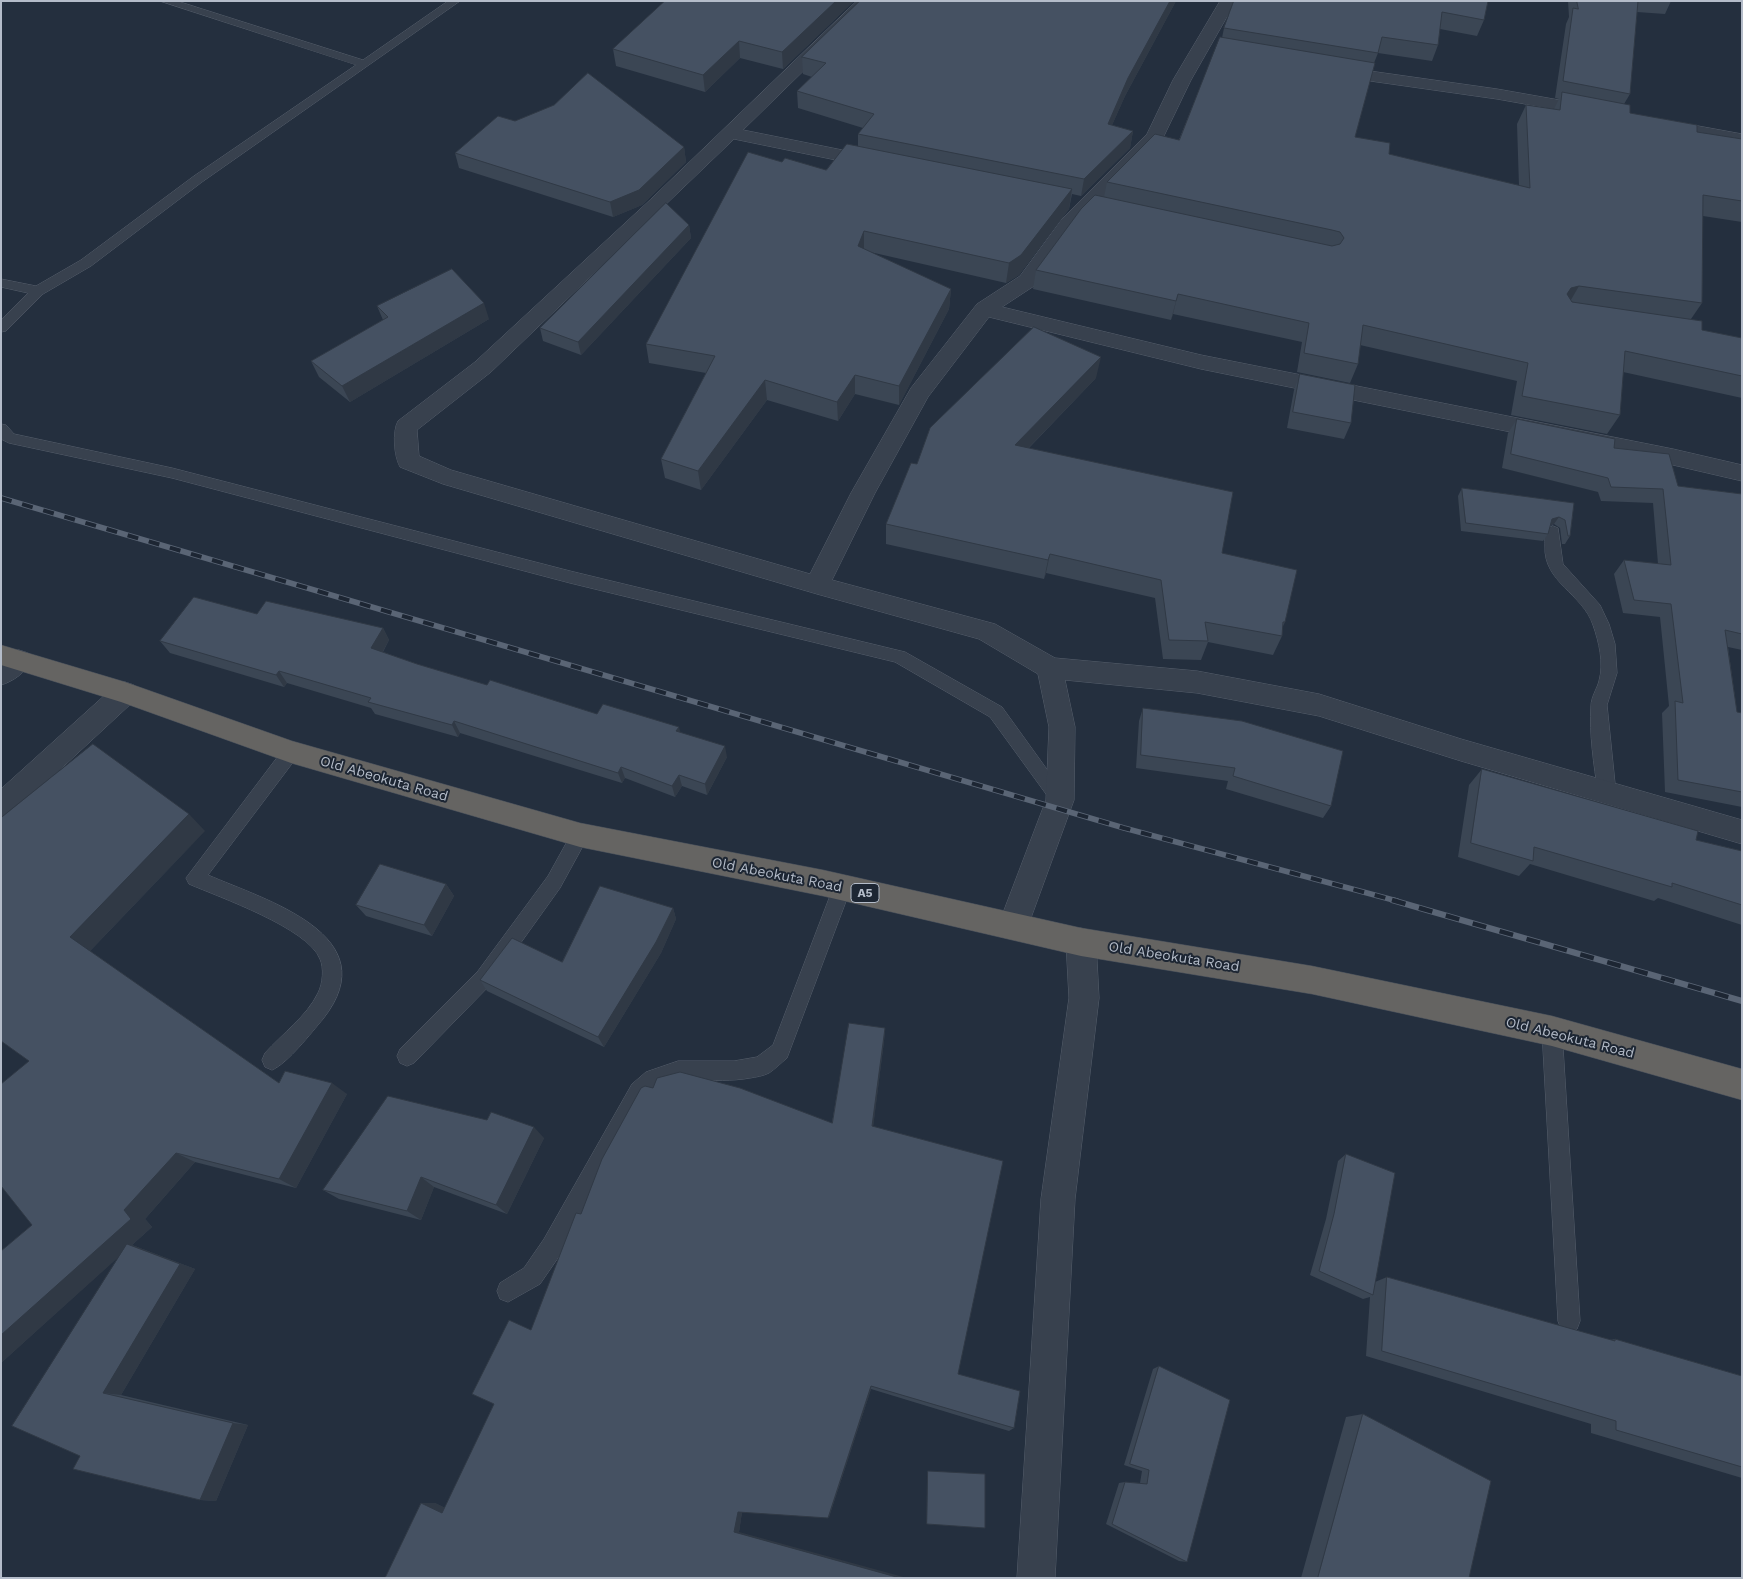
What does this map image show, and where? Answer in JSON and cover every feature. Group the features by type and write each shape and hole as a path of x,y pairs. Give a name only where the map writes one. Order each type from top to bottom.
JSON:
{"highway":[{"name":"Old Abeokuta Road","path":"7,663 124,693 292,752 580,835 842,888 1081,942 1312,980 1552,1031 1742,1085"}],"street":[{"path":"866,1 483,367 406,427 408,461 443,476 817,585 986,631 1050,668 1197,682 1319,705 1742,832"},
{"path":"817,585 863,493 919,393 984,310 1027,281 1070,223 1097,209 1155,136 1182,80 1228,1"},
{"path":"1202,47 1220,50"},
{"path":"1322,69 1497,94 1609,114"},
{"path":"1647,121 1742,140"},
{"path":"730,133 894,166"},
{"path":"1066,201 1097,209"},
{"path":"984,310 1201,362 1663,455 1742,473"},
{"path":"1013,926 1060,800 1062,727 1050,668"},
{"path":"1,807 124,693"},
{"path":"1036,1578 1058,1199 1084,998 1081,942"}],"lane":[{"path":"165,1 366,64"},
{"path":"1,328 38,291 86,263 198,179 455,1"},
{"path":"1,283 38,291"},
{"path":"1,428 9,438 172,474 570,577 899,658 996,712 1060,800"},
{"path":"1553,532 1550,550 1556,569 1565,582 1583,593 1591,602 1602,626 1607,650 1608,678 1599,702 1601,747 1607,792"},
{"path":"272,1060 324,1000 332,977 328,954 317,939 292,920 195,878 292,752"},
{"path":"407,1056 485,977 554,882 580,835"},
{"path":"508,1291 532,1276 547,1254 638,1091 653,1078 678,1071 734,1071 762,1066 780,1051 842,888"},
{"path":"1552,1031 1569,1321"}],"building":[{"path":"665,1 836,1 782,52 739,41 703,75 613,49"},
{"path":"860,1 1170,1 1128,78 1108,124 1133,131 1084,179 858,134 874,114 797,91 826,63 802,57"},
{"path":"1234,1 1488,1 1484,20 1442,12 1438,45 1382,37 1378,53 1224,28"},
{"path":"1577,1 1638,1 1630,94 1563,81 1573,8 1578,9"},
{"path":"1220,37 1375,63 1355,137 1390,143 1389,154 1530,188 1526,105 1560,110 1562,92 1630,105 1630,113 1697,125 1697,132 1742,139 1742,201 1703,195 1702,303 1579,286 1571,288 1567,294 1572,302 1702,321 1702,330 1742,338 1742,376 1625,351 1620,415 1522,396 1528,363 1363,325 1358,364 1304,353 1309,323 1178,294 1176,301 1036,270 1081,209 1095,195 1332,246 1340,244 1344,238 1340,232 1107,182 1155,134 1179,140"},
{"path":"588,73 684,147 639,190 610,202 455,153 498,116 515,121 554,105"},
{"path":"847,144 1072,189 1021,255 1009,263 864,231 858,246 951,289 899,386 855,375 837,402 765,380 698,471 661,459 715,356 646,344 748,152 782,162 785,158 826,170"},
{"path":"666,203 689,225 578,342 540,328"},
{"path":"452,269 484,303 342,386 311,361 388,317 377,306"},
{"path":"1034,327 1101,357 1015,445 1233,492 1222,553 1297,570 1285,622 1283,622 1282,636 1205,622 1208,641 1169,640 1161,580 1050,554 1048,560 886,524 911,463 917,464 930,428"},
{"path":"1300,374 1355,385 1351,423 1293,412"},
{"path":"1517,419 1615,439 1614,448 1669,454 1678,486 1742,494 1742,634 1725,630 1737,712 1742,713 1742,792 1678,780 1675,701 1683,703 1671,604 1634,600 1624,560 1671,565 1663,489 1611,487 1608,478 1511,454"},
{"path":"1462,488 1574,503 1570,536 1568,536 1565,520 1559,517 1552,519 1548,534 1466,523"},
{"path":"194,597 257,614 266,601 383,628 371,648 487,685 490,680 597,714 603,704 679,727 676,731 725,746 705,784 679,775 672,786 621,767 618,773 454,721 452,725 368,702 371,698 279,671 276,675 160,641"},
{"path":"1143,708 1242,721 1343,751 1331,806 1233,776 1235,768 1141,755"},
{"path":"93,744 189,814 70,937 279,1083 285,1071 332,1083 279,1179 176,1153 124,1210 131,1219 1,1335 1,1251 32,1225 1,1186 1,1084 29,1061 1,1041 1,818"},
{"path":"1482,769 1698,831 1696,840 1742,851 1742,905 1672,883 1672,887 1534,847 1533,861 1471,843"},
{"path":"380,864 446,884 424,925 356,905"},
{"path":"600,886 673,908 656,942 598,1037 480,980 512,938 562,962"},
{"path":"849,1023 885,1028 872,1126 1003,1161 958,1374 1020,1391 1014,1428 871,1386 828,1518 738,1512 734,1532 900,1578 385,1578 421,1503 442,1513 494,1404 472,1394 509,1320 531,1330 576,1213 581,1214 602,1159 641,1088 645,1086 653,1088 657,1078 680,1072 740,1088 832,1123"},
{"path":"388,1096 487,1120 491,1112 534,1127 496,1205 421,1177 407,1211 323,1190"},
{"path":"1346,1154 1395,1173 1373,1295 1319,1271 1334,1214"},
{"path":"127,1244 180,1264 103,1393 233,1423 200,1500 73,1469 80,1456 12,1426"},
{"path":"1387,1277 1615,1341 1615,1339 1742,1376 1742,1467 1616,1430 1616,1421 1382,1351"},
{"path":"1159,1366 1230,1400 1187,1562 1112,1524 1125,1482 1147,1484 1149,1470 1130,1464"},
{"path":"1363,1414 1491,1481 1469,1578 1318,1578"},
{"path":"928,1471 985,1474 985,1528 927,1524"}],"railway":[{"path":"1,498 1124,828 1397,901"},
{"path":"1392,900 1742,1001"}]}
